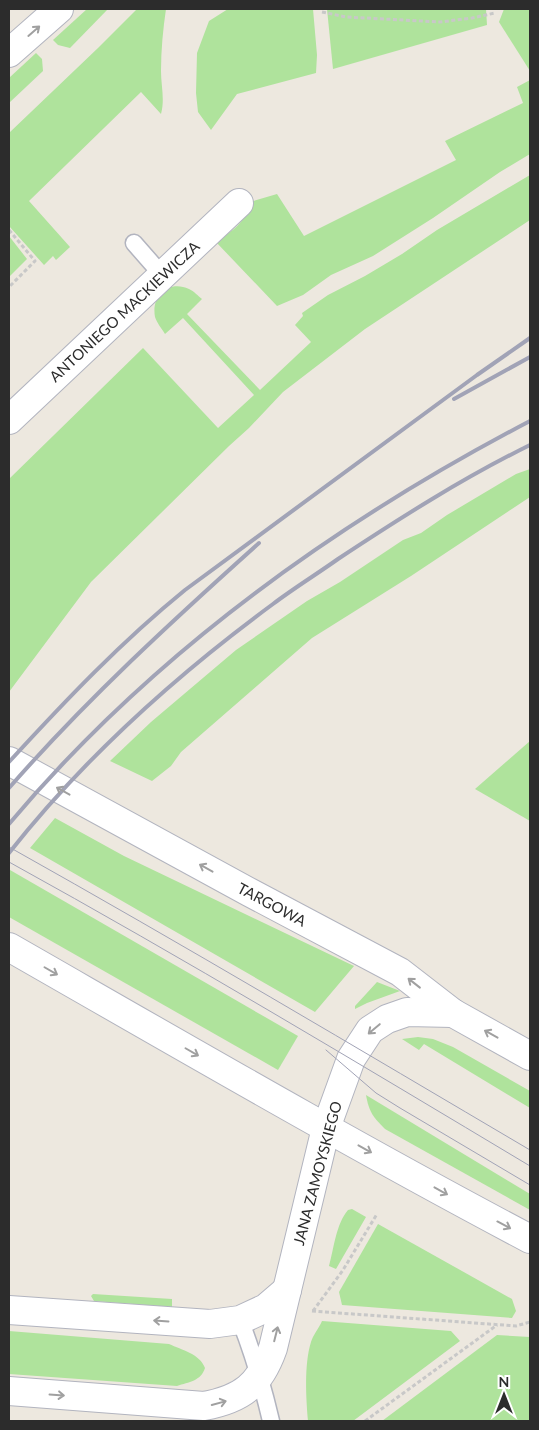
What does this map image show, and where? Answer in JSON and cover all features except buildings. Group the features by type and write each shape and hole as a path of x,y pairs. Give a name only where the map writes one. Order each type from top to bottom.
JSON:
{"street":[{"path":"9,53 59,9"},
{"name":"ANTONIEGO MACKIEWICZA","path":"9,420 239,203"},
{"name":"TARGOWA","path":"9,761 248,892 400,972 453,1013 530,1056"},
{"path":"9,947 326,1128 530,1239"},
{"name":"JANA ZAMOYSKIEGO","path":"9,1391 204,1406 236,1397 249,1388 268,1363 273,1348 326,1128 347,1067 370,1030 387,1019 407,1012 453,1013"},
{"path":"9,1310 210,1324 240,1320 266,1308 287,1290"}],"lane":[{"path":"134,243 162,275"},
{"path":"240,1320 260,1376 271,1421"}],"path":[{"path":"322,12 346,17 440,22 495,13"},
{"path":"9,230 35,261 9,287"},
{"path":"377,1214 343,1270 312,1311 516,1326 530,1322"},
{"path":"366,1421 498,1325"}],"green space":[{"path":"87,9 108,9 70,48 58,45 53,40"},
{"path":"137,9 166,9 161,55 163,98 161,114 141,92 29,201 70,247 56,260 53,256 44,265 9,226 9,133"},
{"path":"228,9 313,9 317,55 316,73 237,94 211,130 198,112 196,93 197,53 209,21"},
{"path":"327,9 486,9 487,25 333,69"},
{"path":"504,9 530,9 530,71 499,22"},
{"path":"36,53 42,59 43,71 9,103 9,78"},
{"path":"530,80 530,154 373,256 331,275 303,295 277,306 216,242 233,230 241,221 248,210 250,202 277,194 304,236 456,160 445,141 523,103 517,87"},
{"path":"530,175 530,220 365,329 283,392 249,428 91,582 9,692 9,479 143,348 218,428 254,395 183,318 165,334 155,317 154,309 163,291 175,286 182,287 191,290 202,299 187,314 260,390 311,342 295,325 303,316 302,313 328,295 365,276 437,230"},
{"path":"9,236 27,259 9,277"},
{"path":"530,469 530,497 411,576 312,638 181,752 171,766 152,781 110,761 151,722 236,650 307,601 340,582 403,540 421,533 447,515 516,474"},
{"path":"530,741 530,821 475,789"},
{"path":"55,818 124,856 354,966 315,1012 30,848"},
{"path":"10,870 298,1036 278,1070 9,917"},
{"path":"377,982 400,991 355,1009 355,1006"},
{"path":"418,1037 433,1039 453,1047 530,1091 530,1108 424,1044 419,1050 402,1039"},
{"path":"366,1095 530,1194 530,1210 385,1129 372,1114"},
{"path":"352,1209 366,1217 336,1269 329,1266 336,1236 344,1216 348,1210"},
{"path":"378,1224 512,1299 516,1311 512,1318 342,1305 339,1292"},
{"path":"93,1294 172,1299 172,1307 94,1301 91,1296"},
{"path":"322,1321 451,1331 460,1341 353,1421 308,1421 306,1392 307,1360 312,1339"},
{"path":"9,1331 169,1344 195,1356 203,1363 205,1368 198,1378 177,1386 9,1374"},
{"path":"497,1335 530,1337 530,1421 382,1421"}],"tram line":[{"path":"9,847 205,959 530,1150"},
{"path":"9,862 206,974 530,1166"},
{"path":"326,1050 376,1093 530,1185"}],"railway":[{"path":"9,762 94,673 138,630 185,590 530,338"},
{"path":"454,399 530,357"},
{"path":"9,824 64,762 123,704 185,649 250,597 386,503 530,421"},
{"path":"9,853 68,784 100,751 166,689 237,631 289,592 432,499 530,445"},
{"path":"9,788 99,692 259,543"}]}
